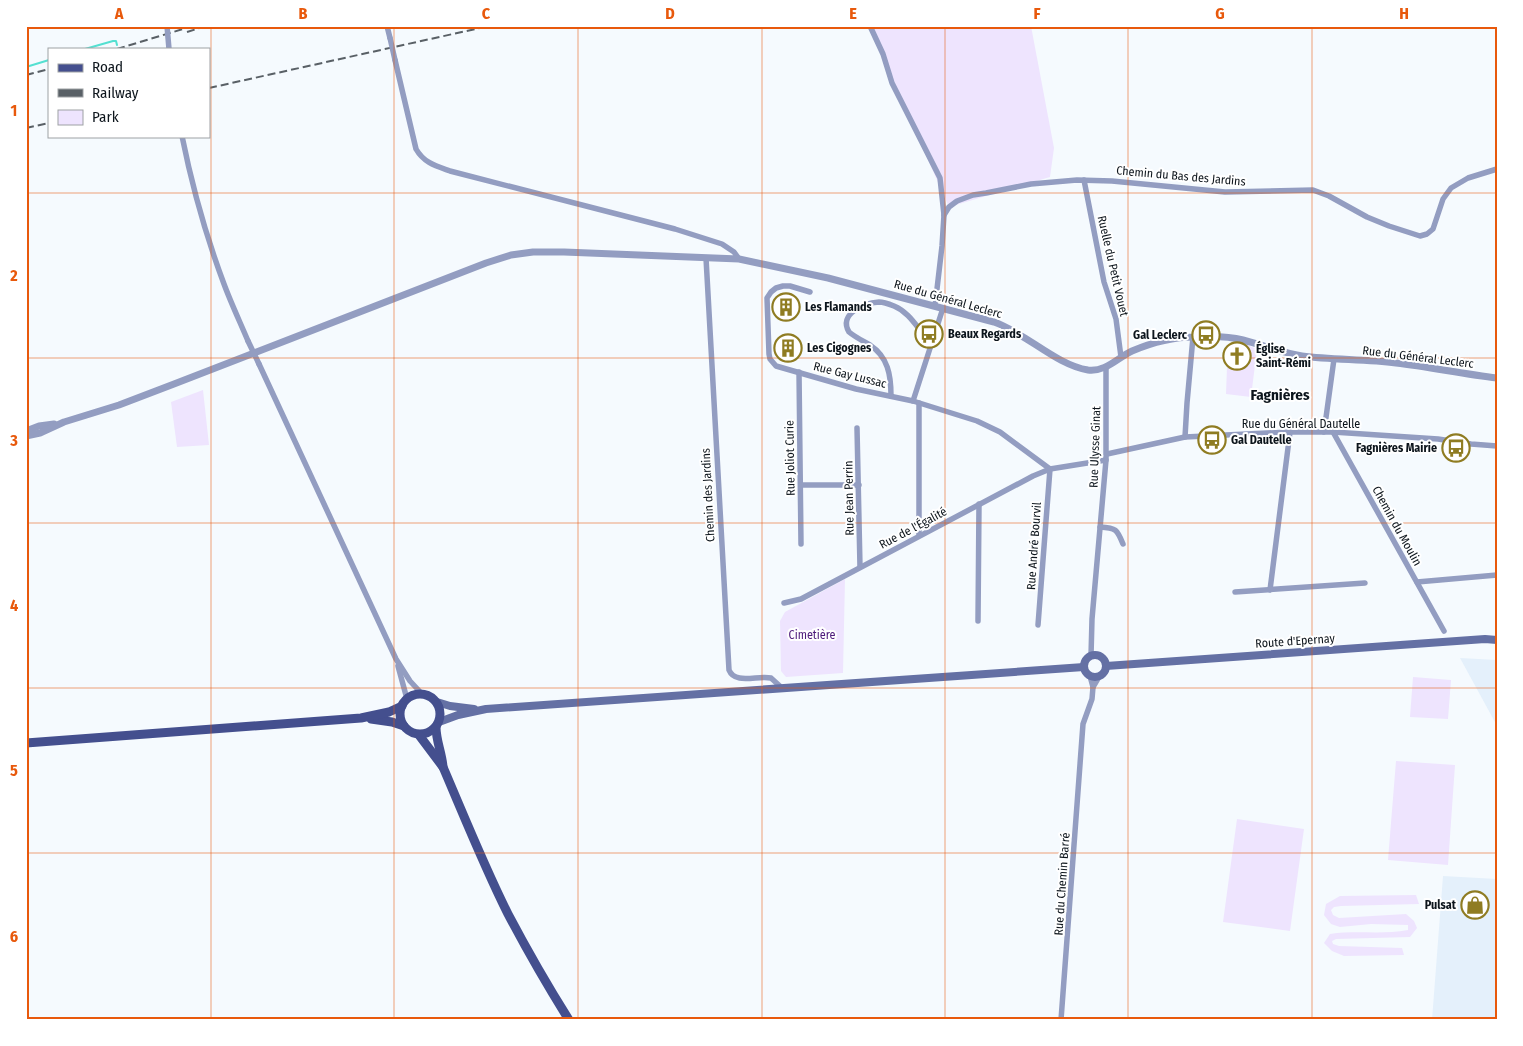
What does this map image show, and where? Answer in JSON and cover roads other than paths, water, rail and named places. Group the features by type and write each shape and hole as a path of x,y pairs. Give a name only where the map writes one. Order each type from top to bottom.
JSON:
{"main road":[{"name":"Route d'Epernay","path":"1106,666 1497,639"},
{"path":"1090,656 1098,656 1106,666 1100,675 1094,677 1090,676 1084,667 1087,658 1090,656"},
{"path":"437,702 458,708 486,709 1084,667"},
{"path":"26,743 361,718 389,712 416,694 433,698 440,708 441,715 438,724 437,743 444,767 508,913 569,1020"},
{"path":"404,702 400,716 404,726"},
{"path":"361,718 392,722 404,726 413,733 426,734 438,724 458,715 486,709"},
{"path":"419,734 444,767"}],"street":[{"path":"167,26 169,48"},
{"path":"387,26 416,149 422,158 432,165 675,228 722,244 734,252 739,260"},
{"path":"870,26 884,54 892,83 940,178 944,215 935,306"},
{"path":"182,138 189,172 205,228 224,284 248,341 396,659 410,681 422,694"},
{"name":"Chemin du Bas des Jardins","path":"944,215 952,204 973,195 1031,184 1084,180 1225,192 1313,190 1329,196 1367,217 1420,236 1427,234 1433,229 1443,199 1451,188 1468,178 1497,169"},
{"name":"Ruelle du Petit Vouet","path":"1084,180 1104,282 1116,319 1121,357"},
{"name":"Rue du Général Leclerc","path":"64,422 157,390 500,258 522,253 539,252 706,258 764,264 828,278 1002,325 1074,366 1090,370 1106,368 1121,357 1157,343 1193,337 1237,339 1294,355 1394,363 1497,378"},
{"name":"Chemin des Jardins","path":"706,258 729,670 736,678 771,678 782,688"},
{"name":"Rue Gay Lussac","path":"810,292 790,286 783,286 776,288 767,298 770,359 776,366 856,389 916,402"},
{"path":"891,396 891,379 886,363 874,348 849,332 846,321 850,314 860,308 872,303 883,302 894,305 902,310 920,330"},
{"path":"919,535 916,402 943,308"},
{"path":"1185,437 1186,402 1193,337"},
{"path":"1324,432 1334,359"},
{"name":"Rue Ulysse Ginat","path":"1090,656 1106,457 1106,368"},
{"name":"Rue Joliot Curie","path":"799,372 801,544"},
{"path":"916,402 988,425 1011,439 1050,469"},
{"path":"26,431 39,426 64,422"},
{"path":"26,436 40,433 64,422"},
{"name":"Rue Jean Perrin","path":"857,428 860,567"},
{"path":"1270,590 1290,432"},
{"name":"Rue du Général Dautelle","path":"1050,469 1185,437 1333,432 1438,439 1497,446"},
{"name":"Chemin du Moulin","path":"1333,432 1444,631"},
{"name":"Rue de l'Égalité","path":"784,603 801,599 1032,476 1050,469"},
{"name":"Rue André Bourvil","path":"1038,625 1050,469"},
{"path":"801,485 858,485"},
{"path":"978,621 979,504"},
{"path":"1100,527 1117,530 1123,544"},
{"path":"1417,582 1497,575"},
{"path":"1235,592 1365,583"},
{"path":"396,659 404,702"},
{"path":"1093,687 1100,675"},
{"path":"1090,676 1093,687"},
{"name":"Rue du Chemin Barré","path":"1061,1020 1083,724 1092,699 1093,687"}],"waterway":[{"path":"88,48 113,41 116,41 117,45"},
{"path":"26,67 48,60"}],"railway":[{"path":"120,48 193,26"},
{"path":"187,32 206,26"},
{"path":"210,88 489,26"},
{"path":"26,75 48,69"},
{"path":"26,128 48,123"}],"place":[{"name":"Les Flamands","path":"786,307"},
{"name":"Beaux Regards","path":"929,334"},
{"name":"Gal Leclerc","path":"1206,335"},
{"name":"Les Cigognes","path":"788,348"},
{"name":"Église Saint-Rémi","path":"1237,356"},
{"name":"Gal Dautelle","path":"1212,440"},
{"name":"Fagnières Mairie","path":"1456,448"},
{"name":"Pulsat","path":"1475,905"}],"district":[{"name":"Fagnières","path":"1280,395"}],"park label":[{"name":"Cimetière","path":"812,635"}]}
